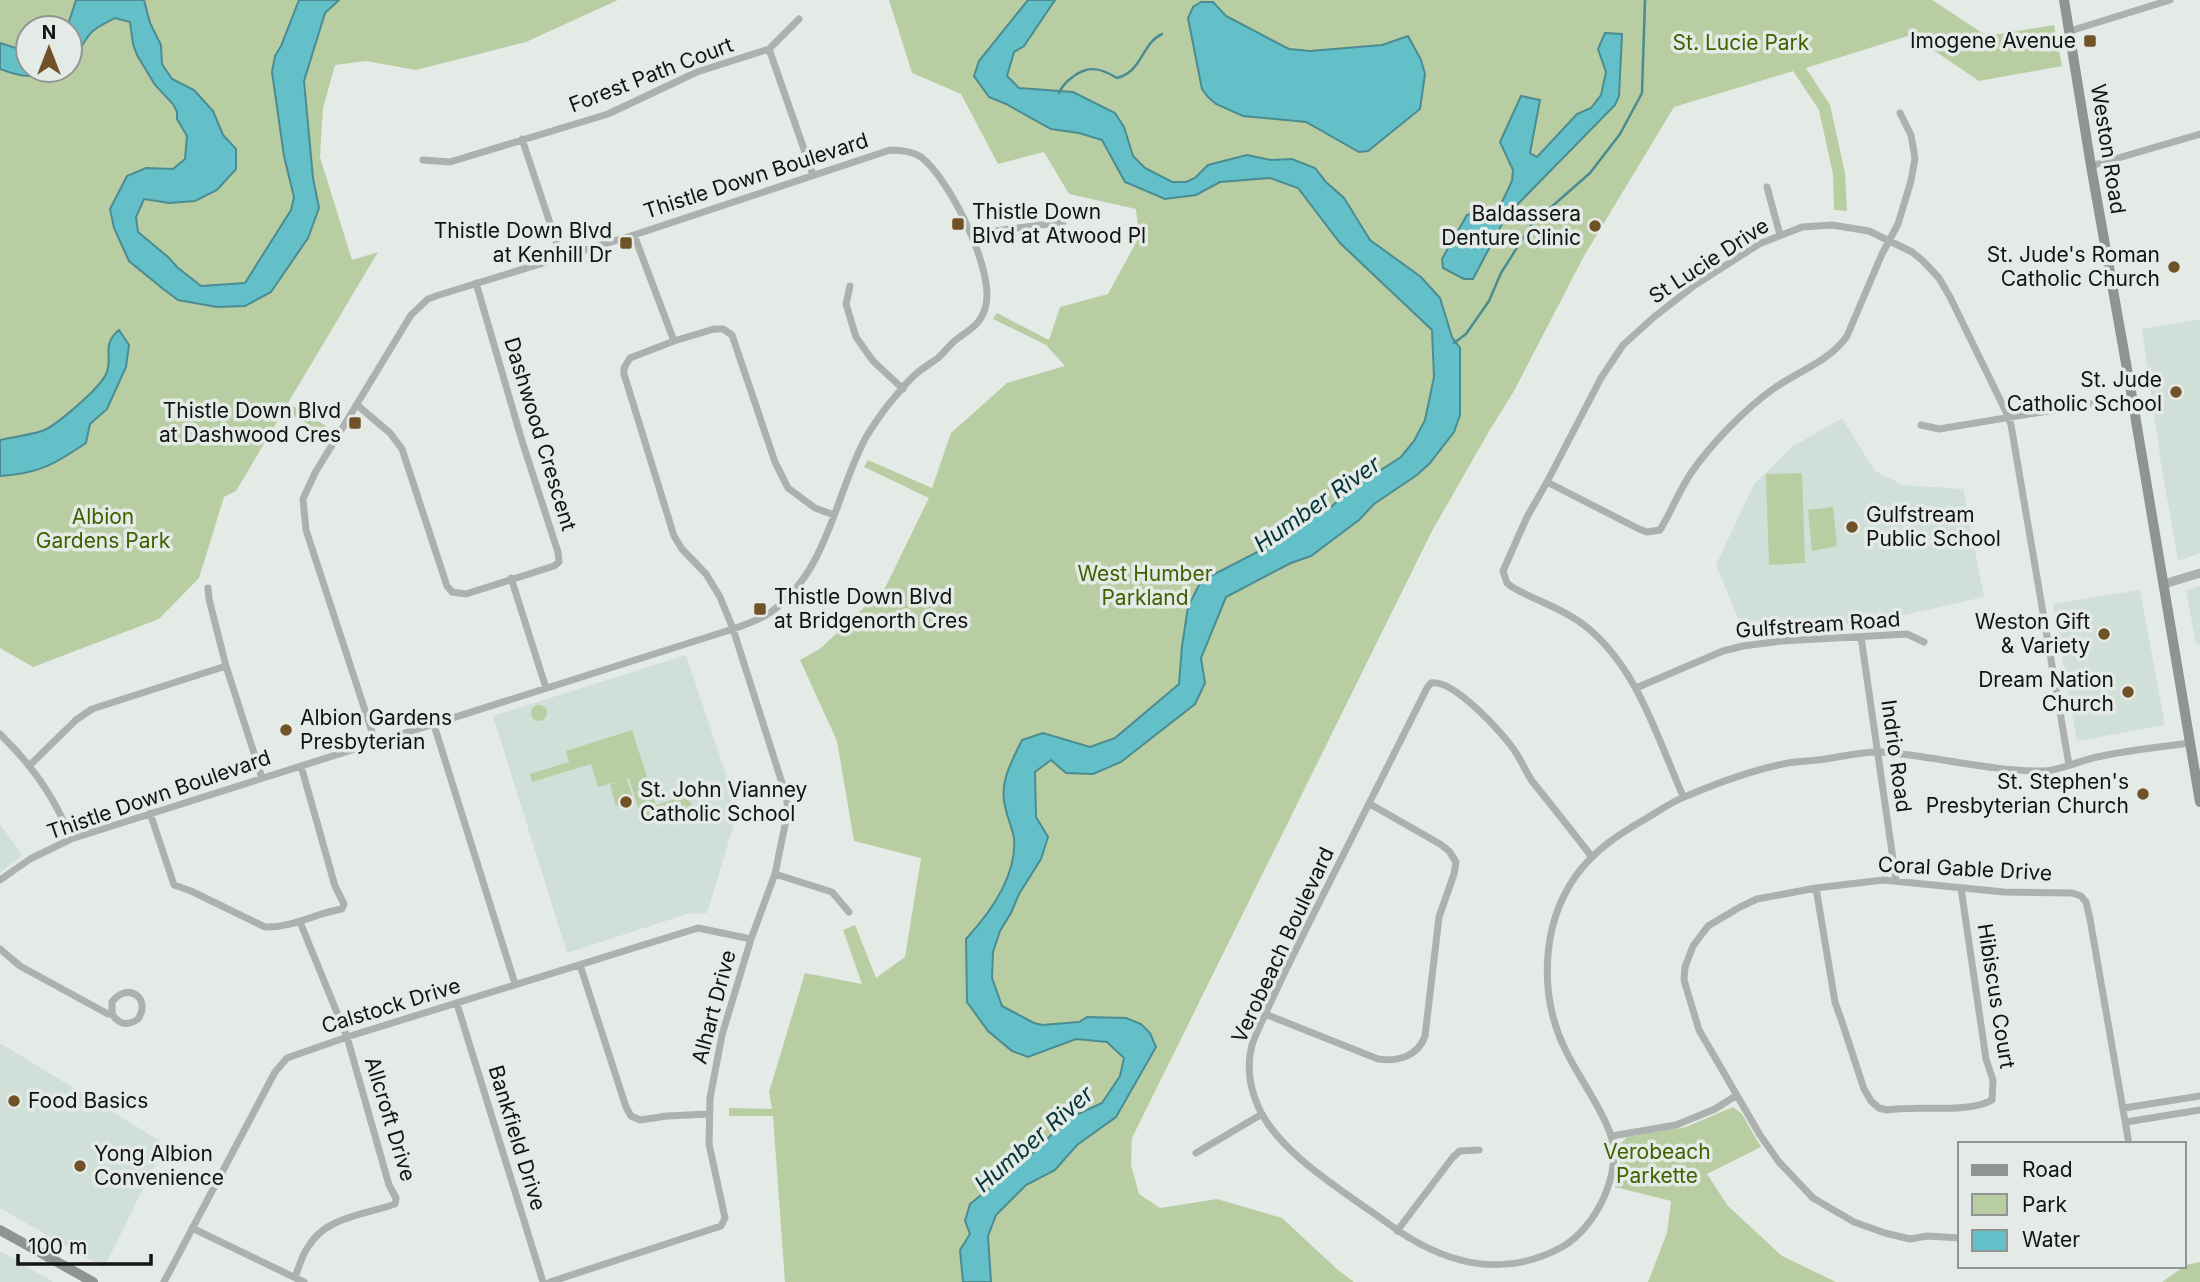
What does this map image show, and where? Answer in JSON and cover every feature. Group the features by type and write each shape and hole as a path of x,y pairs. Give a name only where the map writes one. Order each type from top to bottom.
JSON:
{"main road":[{"name":"Weston Road","path":"2064,0 2200,802"},
{"path":"0,1230 86,1280"}],"street":[{"path":"2070,31 2170,0"},
{"name":"Forest Path Court","path":"422,160 450,162 615,112 697,72 769,49 799,19"},
{"path":"769,49 813,175"},
{"path":"1547,482 1639,529 1654,532 1660,530 1692,473 1721,435 1774,388 1827,357 1842,344 1898,224 1911,181 1915,158 1911,135 1900,113"},
{"path":"2091,166 2200,134"},
{"path":"522,139 561,256"},
{"name":"Thistle Down Boulevard","path":"0,880 30,859 71,839 733,629 772,611 800,583 814,564 862,444 887,407 916,374 939,357 956,339 974,329 980,321 988,293 973,237 934,169 921,157 909,152 890,150 634,235 428,299 411,315 314,473 305,493 303,514 375,741"},
{"path":"1767,187 1780,235"},
{"path":"973,237 987,232 1063,222"},
{"name":"St Lucie Drive","path":"1683,796 1636,688 1609,647 1564,612 1522,593 1507,583 1503,571 1527,517 1601,378 1623,345 1695,285 1759,244 1802,227 1832,225 1869,231 1912,252 1939,278 1950,296 2008,416 2068,765"},
{"path":"634,235 674,341 714,329 732,335 775,462 788,488 815,508 834,515"},
{"name":"Dashwood Crescent","path":"357,405 390,433 401,449 447,586 452,593 466,594 554,566 559,562 476,283"},
{"path":"850,286 846,304 856,337 873,361 903,389"},
{"name":"Alhart Drive","path":"550,1282 721,1226 725,1218 724,1206 709,1144 708,1114 722,1035 751,939 775,874 787,815 787,802 733,629 713,585 674,536 624,374 629,358 674,341"},
{"path":"1922,425 1939,429 2132,397"},
{"path":"2164,584 2200,573"},
{"path":"511,578 546,688"},
{"path":"208,588 226,666 262,778"},
{"name":"Gulfstream Road","path":"1636,688 1731,648 1780,641 1907,634 1924,642"},
{"name":"Indrio Road","path":"1861,637 1896,880"},
{"path":"30,765 76,720 92,709 226,666"},
{"name":"Verobeach Boulevard","path":"1592,857 1527,774 1516,751 1495,726 1464,698 1437,682 1431,683 1265,1014 1254,1041 1250,1058 1251,1081 1256,1102 1275,1134 1295,1154 1397,1231 1438,1254 1476,1264 1505,1265 1550,1252 1572,1240 1597,1212 1611,1177 1612,1136 1555,1027 1547,978 1549,949 1561,904 1573,881 1592,857 1620,833 1683,796 1786,764 1877,751 2005,769 2046,771 2099,757 2190,743"},
{"path":"434,725 515,984"},
{"path":"0,734 30,765 65,821 71,839"},
{"path":"150,813 174,885 265,927 300,922 342,909 344,904 335,886 301,766"},
{"path":"1265,1014 1378,1059 1398,1059 1422,1044 1439,917 1456,862 1440,844 1370,804"},
{"path":"775,874 832,891 849,912"},
{"name":"Coral Gable Drive","path":"1958,1238 1927,1236 1910,1239 1854,1222 1813,1198 1779,1162 1760,1135 1699,1030 1686,992 1685,967 1693,946 1708,926 1740,907 1771,895 1896,880 2004,892 2072,892 2081,896 2086,902 2129,1142"},
{"name":"Hibiscus Court","path":"1816,888 1835,1002 1864,1089 1871,1101 1879,1108 1887,1110 1968,1107 1992,1100 1993,1080 1986,1059 1961,888"},
{"name":"Allcroft Drive","path":"295,1277 307,1247 324,1231 350,1216 389,1206 396,1201 347,1037 300,922"},
{"name":"Calstock Drive","path":"164,1282 275,1072 287,1058 698,928 751,939"},
{"path":"0,949 20,966 112,1014 125,1024 133,1023 142,1015 142,1002 135,994 120,994 112,1002 112,1014"},
{"path":"580,965 631,1116 640,1121 667,1116 708,1114"},
{"name":"Bankfield Drive","path":"457,1003 543,1282"},
{"path":"1612,1136 1676,1125 1715,1109 1737,1095"},
{"path":"2124,1108 2200,1096"},
{"path":"2126,1122 2200,1110"},
{"path":"1196,1153 1262,1114"},
{"path":"1397,1231 1453,1157 1460,1151 1479,1150"},
{"path":"192,1228 304,1282"}],"shaded area":[{"name":"St. Jude Catholic School","path":"2200,319 2200,553 2178,561 2142,329"},
{"name":"Gulfstream Public School","path":"1842,418 1875,471 1903,485 1963,489 1984,597 1863,624 1771,627 1744,632 1716,565 1754,484 1792,447"},
{"path":"2200,586 2200,643 2196,644 2186,590"},
{"path":"2140,590 2165,725 2077,741 2053,604"},
{"name":"St. John Vianney Catholic School","path":"686,655 728,780 734,824 707,913 687,914 567,953 493,716"},
{"path":"0,824 22,855 0,873"},
{"path":"0,1043 165,1144 104,1268 0,1208"},
{"path":"0,1251 53,1282 0,1282"}],"green space":[{"name":"Albion Gardens Park","path":"0,0 618,0 526,42 416,70 366,61 335,65 323,108 320,157 352,260 378,252 288,403 326,426 322,433 284,410 236,491 224,497 199,578 159,619 33,667 0,648"},
{"name":"West Humber Parkland","path":"889,0 1932,0 1987,36 2054,25 2062,66 1979,81 1911,35 1806,68 1830,105 1845,173 1847,211 1834,210 1833,174 1819,110 1793,71 1674,107 1584,256 1514,391 1432,531 1132,1138 1131,1165 1139,1194 1160,1208 1217,1199 1282,1218 1354,1282 785,1282 773,1116 729,1116 729,1108 772,1109 769,1092 805,973 862,984 843,930 855,925 876,978 905,957 921,858 854,841 837,741 800,660 821,648 885,588 929,498 864,467 868,460 932,488 951,433 1007,383 1065,366 1046,345 993,319 997,313 1049,340 1060,307 1108,294 1139,237 1136,209 1069,194 1044,152 998,164 961,94 912,73"},
{"path":"1802,473 1805,563 1769,565 1766,474"},
{"path":"1833,507 1837,546 1812,551 1808,510"},
{"path":"539,705 545,707 545,719 539,721 533,719 531,713 533,707"},
{"path":"632,730 656,805 688,795 693,809 643,824 629,778 627,779 632,795 628,802 616,806 610,785 619,781 598,787 591,764 532,782 530,774 569,762 566,751"},
{"name":"Verobeach Parkette","path":"1733,1107 1742,1114 1761,1147 1707,1174 1728,1206 1782,1256 1836,1282 1648,1282 1667,1233 1671,1201 1615,1187 1620,1164 1620,1144 1627,1137 1686,1127"},
{"path":"2200,1262 2200,1282 2162,1282 2182,1268 2186,1268 2186,1265"}],"water":[{"path":"76,0 144,0 150,23 161,45 162,64 172,79 194,90 213,111 223,135 236,149 236,169 217,190 195,201 169,203 144,199 136,217 138,232 201,286 245,283 291,210 294,197 284,156 272,72 275,56 299,0 339,0 325,13 304,81 313,178 319,208 308,238 271,292 245,306 217,307 178,300 129,261 114,228 110,209 127,176 146,168 173,169 185,159 187,136 177,119 173,104 155,85 137,55 130,22 115,18 90,34 84,43 84,14 72,14"},
{"path":"1028,0 1055,0 1024,46 1014,52 1007,76 1019,88 1073,92 1115,113 1124,127 1133,156 1145,168 1172,182 1186,182 1195,178 1208,165 1247,155 1271,160 1292,159 1315,168 1344,198 1370,240 1421,277 1440,298 1452,337 1460,348 1460,415 1454,432 1417,475 1374,504 1359,520 1311,556 1291,563 1226,597 1201,658 1205,683 1195,704 1121,762 1093,774 1066,773 1051,760 1035,772 1036,817 1048,837 1041,859 1019,894 1000,931 993,952 992,978 1002,1006 1042,1025 1079,1022 1087,1017 1126,1018 1141,1024 1150,1033 1156,1047 1116,1117 1077,1145 1055,1170 1026,1185 996,1215 988,1236 991,1282 963,1282 960,1250 970,1234 965,1221 970,1204 1039,1148 1065,1120 1102,1103 1120,1076 1124,1058 1107,1042 1076,1039 1028,1057 1012,1051 988,1031 967,1002 966,939 1000,893 1014,852 1014,838 1005,806 1004,789 1008,772 1022,740 1043,733 1090,747 1115,738 1179,684 1188,607 1201,581 1269,546 1306,520 1330,508 1348,491 1401,457 1414,441 1425,420 1434,377 1432,330 1340,243 1298,188 1270,178 1220,182 1196,195 1165,199 1125,182 1102,140 1051,129 989,97 974,76 979,61"},
{"path":"1201,2 1213,2 1226,16 1289,49 1310,51 1382,45 1408,36 1425,74 1420,109 1368,151 1359,152 1306,122 1243,116 1216,104 1202,89 1188,18 1193,7"},
{"path":"1605,33 1622,34 1619,96 1615,105 1514,208 1502,224 1473,279 1464,279 1443,268 1442,259 1467,215 1492,210 1502,202 1512,181 1513,170 1500,142 1521,96 1540,100 1530,153 1537,157 1577,114 1591,108 1601,95 1606,72 1598,49"},
{"path":"0,43 14,48 14,74 0,69"},
{"path":"119,330 129,345 126,367 107,409 90,424 86,443 46,467 0,476 0,440 42,431 87,397 106,374 110,341"}],"waterway":[{"path":"1454,343 1466,334 1489,301 1501,273 1532,224 1590,173 1620,134 1642,93 1645,0"},
{"path":"1059,93 1070,79 1082,71 1099,70 1117,78 1126,75 1155,38 1162,34"}],"place":[{"name":"Imogene Avenue","path":"2090,41"},
{"name":"Thistle Down Blvd at Atwood Pl","path":"958,224"},
{"name":"Baldassera Denture Clinic","path":"1595,226"},
{"name":"Thistle Down Blvd at Kenhill Dr","path":"626,243"},
{"name":"St. Jude's Roman Catholic Church","path":"2174,267"},
{"name":"St. Jude Catholic School","path":"2176,392"},
{"name":"Thistle Down Blvd at Dashwood Cres","path":"355,423"},
{"name":"Gulfstream Public School","path":"1852,527"},
{"name":"Thistle Down Blvd at Bridgenorth Cres","path":"760,609"},
{"name":"Weston Gift & Variety","path":"2104,634"},
{"name":"Dream Nation Church","path":"2128,692"},
{"name":"Albion Gardens Presbyterian","path":"286,730"},
{"name":"St. Stephen's Presbyterian Church","path":"2143,794"},
{"name":"St. John Vianney Catholic School","path":"626,802"},
{"name":"Food Basics","path":"14,1101"},
{"name":"Yong Albion Convenience","path":"80,1166"}],"park label":[{"name":"St. Lucie Park","path":"1741,43"}],"water label":[{"name":"Humber River","path":"1317,504"},
{"name":"Humber River","path":"1034,1139"}]}
